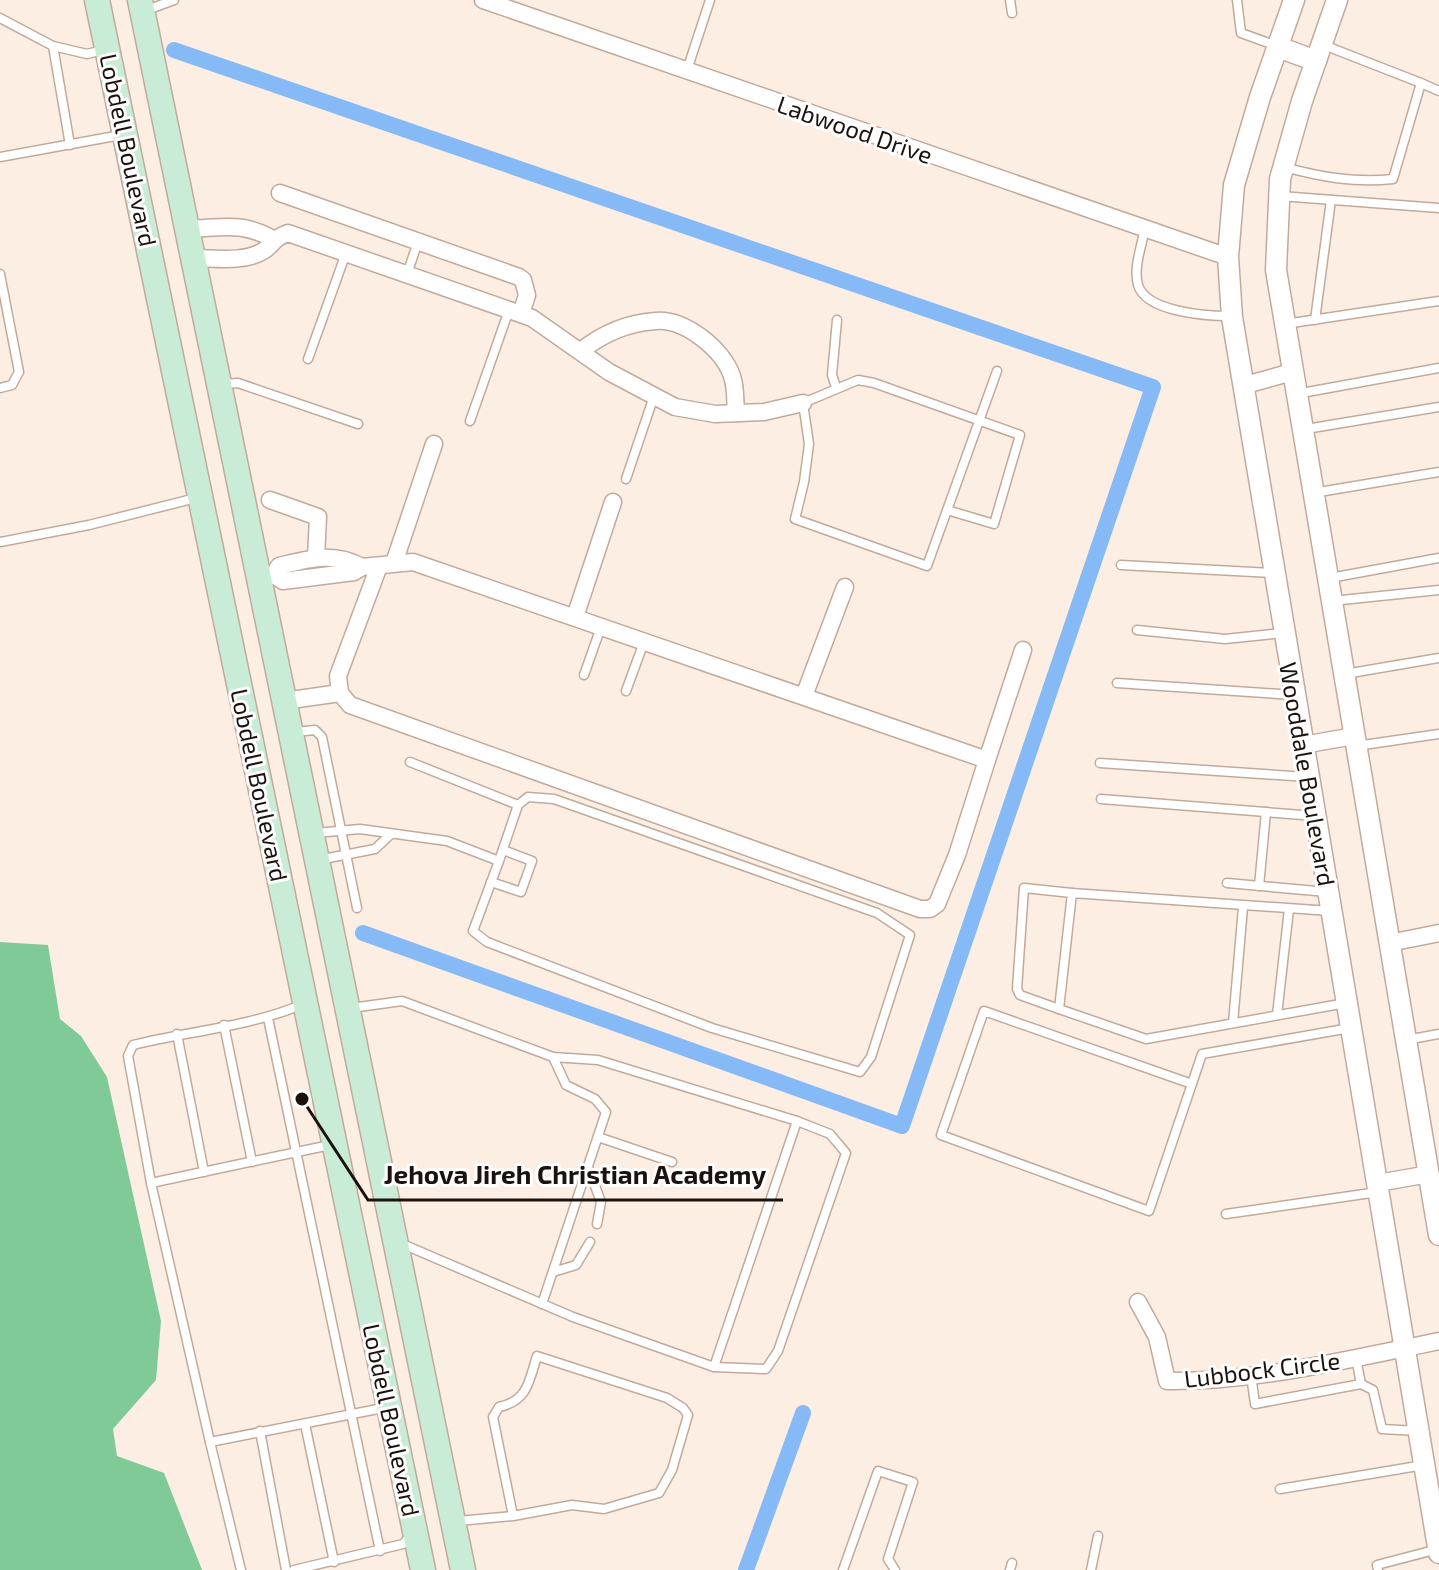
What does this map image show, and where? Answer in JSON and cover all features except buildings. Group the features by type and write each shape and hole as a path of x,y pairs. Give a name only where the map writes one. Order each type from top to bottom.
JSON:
{"main road":[{"name":"Lobdell Boulevard","path":"97,0 423,1570"},
{"name":"Lobdell Boulevard","path":"141,6 240,488 266,577 284,701 463,1570"},
{"path":"141,211 181,202"},
{"path":"200,497 240,488"},
{"path":"336,1148 351,1170 367,1232 377,1239 395,1241"},
{"path":"415,1531 453,1522"}],"street":[{"name":"Labwood Drive","path":"483,0 1228,257"},
{"name":"Wooddale Boulevard","path":"1294,0 1234,185 1228,257 1232,317 1439,1551"},
{"path":"1337,0 1283,167 1276,270 1439,1235"},
{"path":"1278,47 1318,53"},
{"path":"280,193 523,280 527,295 515,312"},
{"path":"187,229 243,226 273,239"},
{"path":"193,258 246,257 265,250 273,239 288,233 532,318 609,372 675,407 715,414 764,412 803,403"},
{"path":"581,351 598,338 624,327 658,320 693,331 712,346 733,377 736,413"},
{"path":"1242,386 1292,372"},
{"path":"434,444 378,565 338,676 340,693 350,705 920,909 930,909 937,904 957,855 1023,650"},
{"path":"270,500 318,517 312,563"},
{"path":"575,617 613,502"},
{"path":"266,577 283,581 312,563 338,557 378,565"},
{"path":"312,563 330,575 378,565 413,562 987,760"},
{"path":"312,563 330,575"},
{"path":"804,696 845,587"},
{"path":"284,701 340,693"},
{"path":"1303,745 1354,741"},
{"path":"1389,943 1439,933"},
{"path":"1378,1188 1429,1174"},
{"name":"Lubbock Circle","path":"1138,1302 1157,1337 1167,1381 1200,1381 1251,1374 1439,1341"}],"lane":[{"path":"687,70 710,0"},
{"path":"1010,0 1012,13"},
{"path":"1237,0 1241,33 1278,47"},
{"path":"141,6 168,1"},
{"path":"0,18 53,46 87,54 107,49"},
{"path":"53,46 70,145"},
{"path":"1318,53 1439,91"},
{"path":"1283,167 1327,178 1363,182 1393,179 1421,83"},
{"path":"0,157 125,135"},
{"path":"1279,196 1439,208"},
{"path":"1315,320 1331,200"},
{"path":"1145,228 1137,268 1137,283 1141,292 1162,306 1201,315 1232,317"},
{"path":"407,274 418,241"},
{"path":"308,359 346,253"},
{"path":"0,274 19,372 12,385 0,388"},
{"path":"1284,324 1439,301"},
{"path":"470,421 515,312"},
{"path":"836,387 832,375 837,320"},
{"path":"1295,394 1439,368"},
{"path":"947,510 994,524 1020,435 980,421 866,381 858,380 836,387 803,403 809,444 795,519 927,566 947,510 980,421 997,371"},
{"path":"219,384 238,383 358,424"},
{"path":"626,479 654,395"},
{"path":"1301,430 1439,407"},
{"path":"1312,493 1439,472"},
{"path":"0,542 89,525 200,497"},
{"path":"1327,579 1439,558"},
{"path":"1121,565 1274,573"},
{"path":"1331,601 1439,590"},
{"path":"584,675 602,626"},
{"path":"1137,630 1225,639 1284,633"},
{"path":"626,691 644,641"},
{"path":"1343,674 1439,658"},
{"path":"1117,683 1295,695"},
{"path":"291,732 315,730 322,737 357,908"},
{"path":"1354,741 1439,734"},
{"path":"410,762 518,805"},
{"path":"1100,763 1309,777"},
{"path":"528,797 554,799 877,913 898,925 910,935 871,1057 860,1072 712,1028 487,942 473,931 518,805 528,797"},
{"path":"1101,799 1315,816"},
{"path":"1259,886 1266,812"},
{"path":"311,834 360,829 447,841 499,861"},
{"path":"317,860 375,849 391,834"},
{"path":"491,882 521,892 532,861 503,850"},
{"path":"1227,883 1259,886 1330,901"},
{"path":"1330,901 1289,909 1024,888 1017,989 1020,995 1146,1039 1347,1003"},
{"path":"1059,1009 1072,893"},
{"path":"1233,1023 1243,907"},
{"path":"1277,1015 1289,909"},
{"path":"348,1008 402,1001 553,1057 598,1060 797,1121 830,1134 846,1153 778,1351 766,1369 714,1367 573,1317 395,1241"},
{"path":"241,1570 151,1183 128,1056 133,1045 268,1018 306,1003"},
{"path":"1192,1084 984,1011 941,1135 1149,1211 1192,1084 1202,1054 1351,1028"},
{"path":"268,1018 380,1551"},
{"path":"224,1025 252,1162"},
{"path":"177,1034 204,1172"},
{"path":"1406,1040 1439,1034"},
{"path":"542,1304 606,1112 595,1099 566,1085 553,1057"},
{"path":"714,1367 797,1121"},
{"path":"598,1137 672,1162"},
{"path":"151,1183 296,1152 336,1148"},
{"path":"588,1167 601,1202 597,1224"},
{"path":"1226,1214 1378,1188"},
{"path":"553,1272 576,1265 590,1242"},
{"path":"453,1522 513,1516 572,1505 604,1509 659,1493 672,1470 688,1415 667,1398 537,1356 526,1390 515,1404 499,1407 493,1417 513,1516"},
{"path":"1356,1357 1361,1384"},
{"path":"1251,1374 1255,1404 1361,1384 1373,1390 1382,1429 1419,1431"},
{"path":"210,1442 389,1407"},
{"path":"305,1424 334,1562"},
{"path":"260,1431 286,1570"},
{"path":"1280,1489 1425,1465"},
{"path":"843,1570 878,1471 913,1482 888,1559 895,1570"},
{"path":"294,1570 403,1544 415,1531"},
{"path":"1091,1570 1098,1536"},
{"path":"1378,1570 1377,1565 1439,1551"}],"green space":[{"path":"0,942 48,945 60,1019 81,1036 107,1077 161,1321 156,1380 113,1429 117,1456 164,1473 202,1570 0,1570"}],"waterway":[{"path":"174,50 1153,387 902,1126 363,933"},
{"path":"746,1570 803,1413"}],"place":[{"name":"Jehova Jireh Christian Academy","path":"302,1099"}]}
